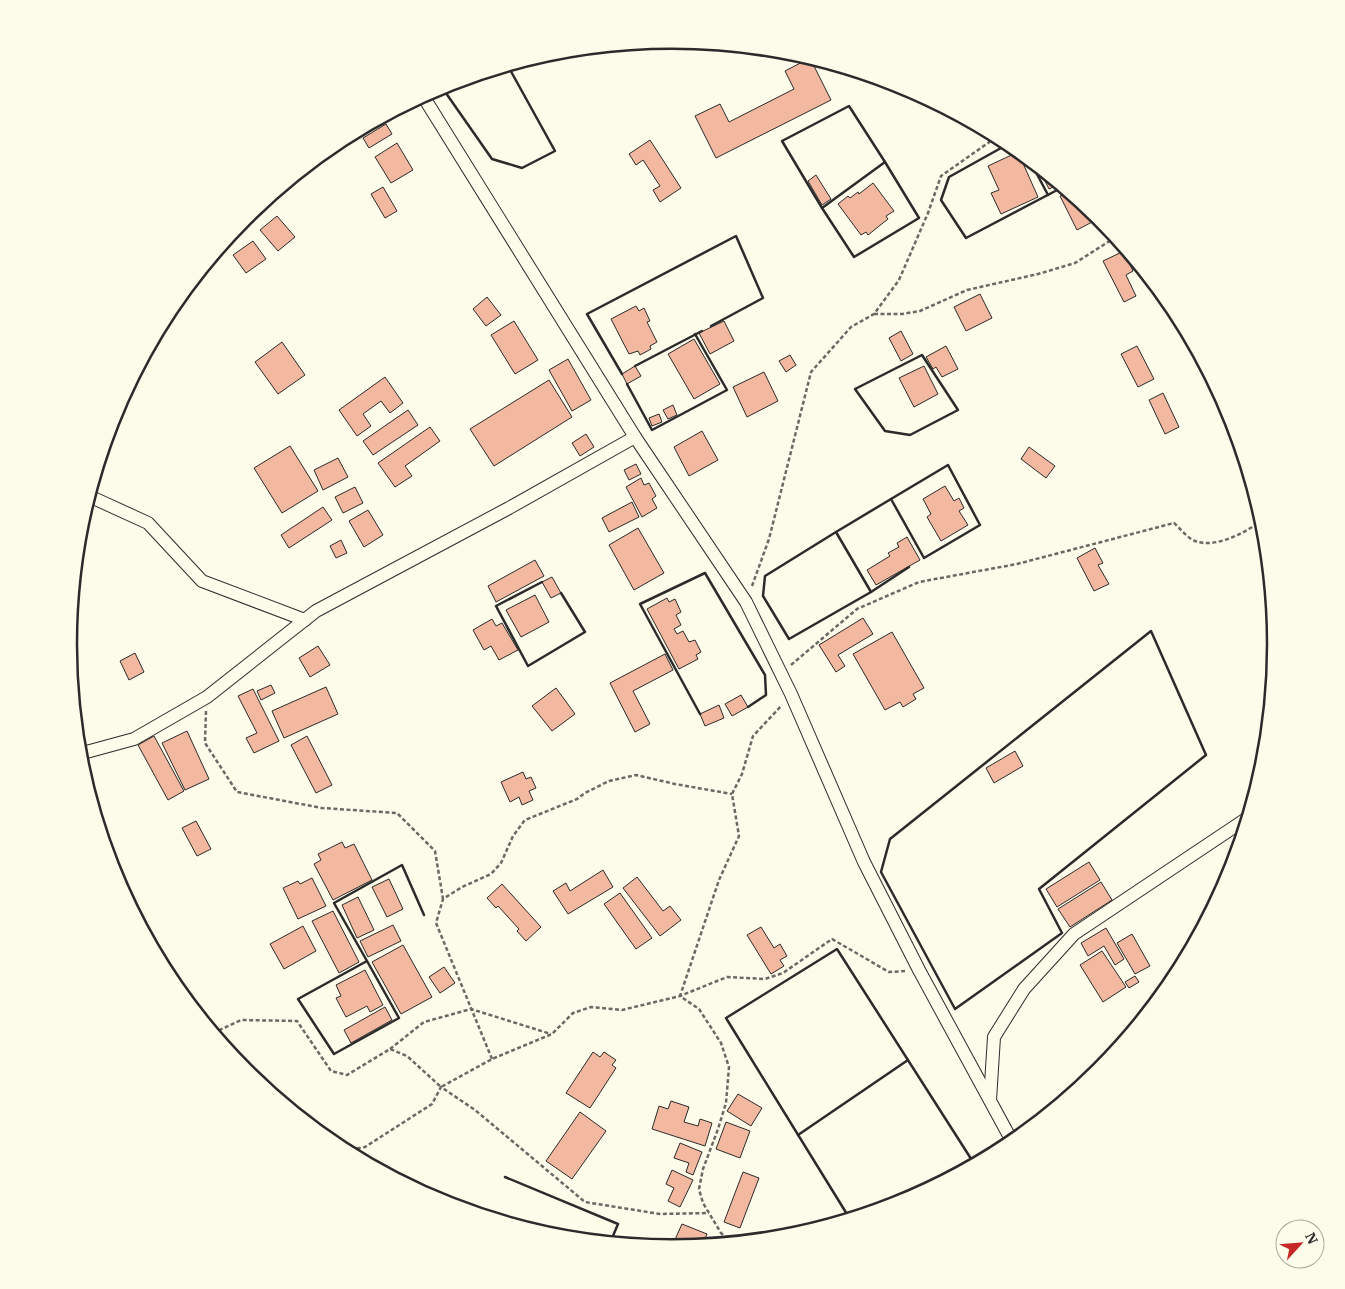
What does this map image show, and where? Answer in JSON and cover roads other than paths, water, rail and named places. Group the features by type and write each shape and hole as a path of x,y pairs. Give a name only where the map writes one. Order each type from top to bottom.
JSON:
{"street":[{"path":"426,102 635,438 746,602 791,694 864,862 919,970 1009,1136"},
{"path":"87,752 134,739 207,697 316,611 635,438"},
{"path":"95,499 148,523 202,580 304,620"},
{"path":"990,1100 994,1037 1024,989 1074,934 1241,822"}]}
